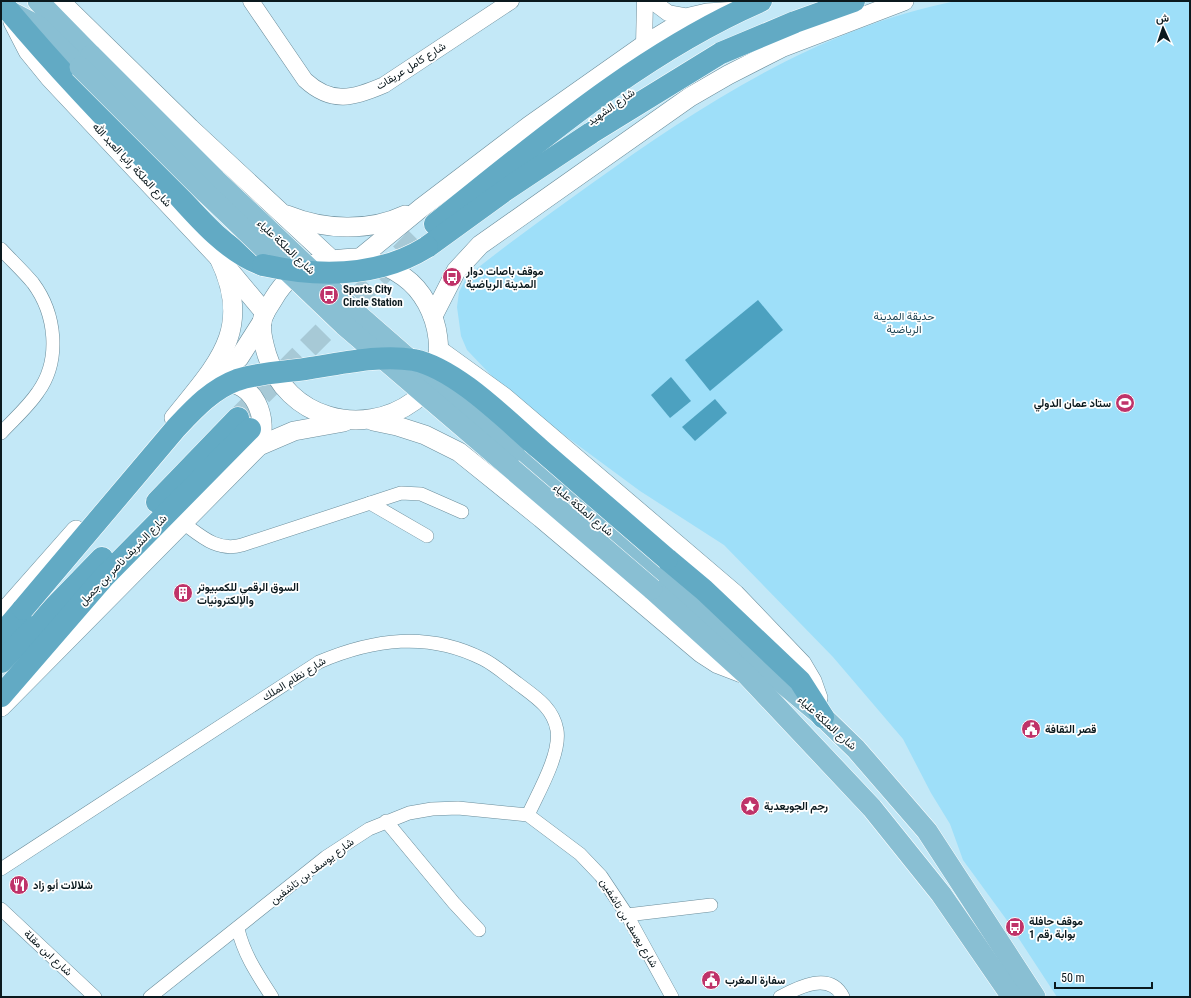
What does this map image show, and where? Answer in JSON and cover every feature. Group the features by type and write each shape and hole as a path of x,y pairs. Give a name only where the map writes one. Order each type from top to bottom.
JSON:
{"highway":[{"name":"شارع الشهيد","path":"761,1 738,6 586,105 424,239 597,116 666,70 699,50 811,1"},
{"path":"4,11 80,67 207,225 233,250 248,260 263,265 301,272 339,273 373,269 390,265 415,254 578,140 722,53 795,22 854,1"},
{"path":"1,635 176,428 190,413 219,389 237,380 260,375 364,360 413,360 431,365 450,376 499,414 660,574 704,590 800,681 823,717"},
{"name":"شارع الشريف ناصر بن جميل","path":"1,662 249,431"},
{"name":"شارع الشريف ناصر بن جميل","path":"1,696 104,577 249,431"}],"main road":[{"path":"38,1 80,67"},
{"path":"60,1 190,128 331,259"},
{"path":"433,316 456,271 480,245 690,97 728,75 781,48 904,1"},
{"path":"360,258 421,208 529,126 644,44 690,17 738,6"},
{"name":"شارع الملكة رانيا العبد الله","path":"4,11 28,51 50,78 219,258 263,318"},
{"name":"شارع الملكة علياء","path":"80,67 206,193 344,326 660,574 747,675 900,841 941,894 1012,997"},
{"path":"279,211 298,219 319,224 354,226 382,223 421,208"},
{"path":"1,615 172,421 216,365 228,344 232,321 232,296 226,273 219,258"},
{"path":"172,421 239,358 280,289 300,269 331,259 360,258 373,261 404,277 422,294 433,316 446,355 504,397 735,594 802,664 812,681 823,717"},
{"path":"249,431 294,431 388,416 405,407 419,397 433,377 437,366 446,355 447,286"},
{"path":"263,318 263,344 270,365 282,384 298,400 315,411 335,418 362,420 397,426 425,435 459,452 541,518 701,653 718,664 747,675"},
{"path":"1,707 182,522 249,431 263,430 262,414 255,400 238,385 225,382 212,383"},
{"path":"459,452 463,430 475,411 484,404 504,397"},
{"name":"شارع الملكة علياء","path":"823,717 856,749 927,831 1035,997"}],"street":[{"name":"شارع كامل عريقات","path":"251,1 305,80 315,89 327,95 343,98 363,94 384,85 511,1"},
{"path":"644,44 645,1"},
{"path":"652,1 668,13 690,17"},
{"path":"1,249 33,284 48,308 54,342 51,363 46,378 38,393 1,433"},
{"path":"182,522 212,543 230,547 242,545 401,493 414,492 462,512"},
{"path":"370,503 427,536"},
{"name":"شارع نظام الملك","path":"1,869 319,662 345,651 371,644 400,640 428,642 457,648 483,659 543,702 552,715 557,730 557,746 528,815"},
{"name":"شارع يوسف بن تاشفين","path":"150,997 238,929 326,857 369,829 386,821 432,809 487,810 528,815 580,854 601,876 627,916 672,997"},
{"path":"386,821 454,903 480,930"},
{"path":"627,916 712,906"},
{"name":"شارع ابن مقلة","path":"1,909 94,997"},
{"path":"238,929 242,944 251,965 272,997"},
{"path":"780,997 798,988 826,983 834,985 840,990 843,997"}],"green space":[{"name":"حديقة المدينة الرياضية","path":"956,1 1190,1 1190,997 1057,997 1006,919 963,860 950,824 931,793 903,739 833,657 724,545 640,491 510,395 467,350 461,336 457,307 459,292 465,280 475,270 518,237 633,154 719,98 810,50 857,30 906,13"}],"shaded area":[{"path":"758,300 783,330 710,391 685,360"},
{"path":"671,377 691,401 670,418 651,395"},
{"path":"715,399 727,413 695,441 682,427"}],"tunnel":[{"path":"238,418 420,235"}],"place":[{"name":"موقف باصات دوار المدينة الرياضية","path":"452,277"},
{"name":"Sports City Circle Station","path":"329,295"},
{"name":"ستاد عمان الدولي","path":"1125,403"},
{"name":"السوق الرقمي للكمبيوتر والإلكترونيات","path":"183,593"},
{"name":"قصر الثقافة","path":"1031,729"},
{"name":"رجم الجويعدية","path":"750,806"},
{"name":"شلالات أبو زاد","path":"19,885"},
{"name":"موقف حافلة بوابة رقم 1","path":"1015,927"},
{"name":"سفارة المغرب","path":"711,980"}]}
